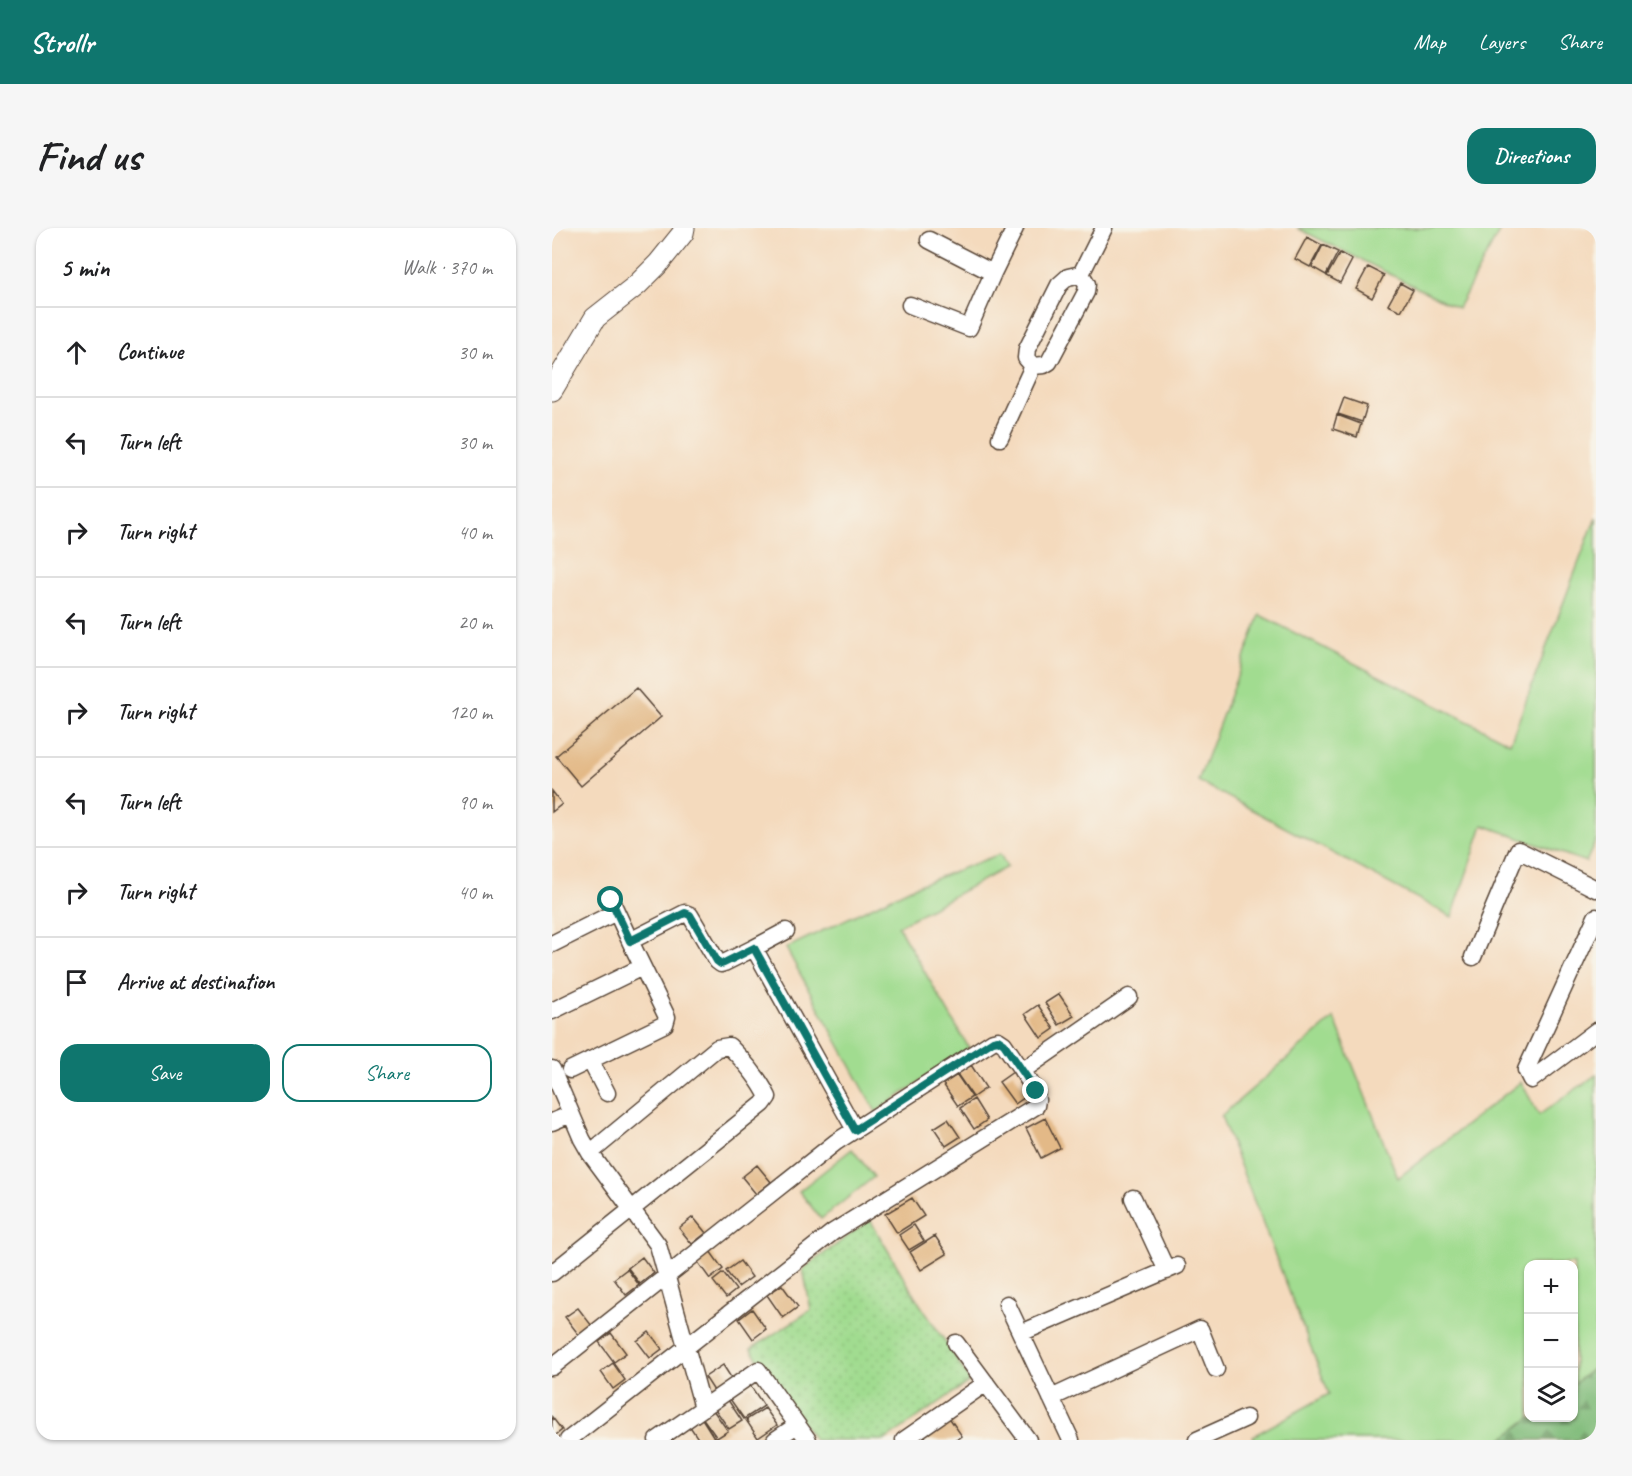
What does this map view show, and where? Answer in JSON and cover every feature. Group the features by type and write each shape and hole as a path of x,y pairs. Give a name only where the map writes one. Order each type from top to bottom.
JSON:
{"main road":[{"path":"552,390 595,318 637,285 658,264 683,233 684,228"}],"street":[{"path":"910,305 969,328 1015,228"},
{"path":"1081,274 1104,228"},
{"path":"929,240 993,273"},
{"path":"1033,366 1026,357 1027,350 1059,285 1068,277 1081,274"},
{"path":"1033,366 1049,362 1055,352 1086,292 1087,284 1081,274"},
{"path":"1000,438 1033,366"},
{"path":"1473,957 1518,850 1596,889"},
{"path":"552,944 614,906 667,1017 665,1024 570,1070"},
{"path":"630,941 685,913 690,915 721,964 786,931"},
{"path":"1596,917 1526,1070 1531,1080 1596,1031"},
{"path":"754,948 855,1130"},
{"path":"552,1011 642,967"},
{"path":"1022,1071 1129,997"},
{"path":"552,1367 836,1142 993,1041 998,1040 1004,1044 1036,1091 1036,1106 833,1232 568,1440"},
{"path":"552,1273 763,1104 768,1097 764,1088 729,1046 717,1048 590,1153"},
{"path":"590,1060 607,1093"},
{"path":"552,1069 590,1153 658,1245 703,1408"},
{"path":"552,1122 571,1114"},
{"path":"1021,1333 1172,1269 1133,1198"},
{"path":"1007,1304 1071,1440"},
{"path":"1051,1398 1200,1329 1216,1369"},
{"path":"956,1343 1027,1440"},
{"path":"657,1440 758,1370 808,1440"},
{"path":"904,1440 986,1383"},
{"path":"1197,1440 1246,1418"},
{"path":"776,1440 797,1425"}],"green space":[{"path":"1297,228 1501,228 1458,308"},
{"path":"1596,517 1596,840 1586,862 1483,825 1452,917 1198,781 1260,615 1510,743"},
{"path":"1000,854 1007,867 898,926 969,1048 876,1112 786,948 911,888"},
{"path":"1334,1018 1398,1178 1521,1082 1539,1115 1596,1075 1596,1366 1578,1381 1578,1260 1524,1260 1525,1422 1501,1440 1255,1440 1253,1436 1329,1394 1221,1116"},
{"path":"852,1149 874,1177 821,1219 799,1191"},
{"path":"870,1220 919,1303 970,1381 885,1440 814,1440 751,1349 811,1310 803,1269"},
{"path":"1596,1366 1596,1440 1501,1440 1525,1422 1578,1422 1578,1381"}],"building":[{"path":"1307,237 1322,245 1310,267 1295,259"},
{"path":"1323,245 1338,252 1326,275 1312,267"},
{"path":"1340,253 1352,260 1340,283 1327,276"},
{"path":"1368,267 1384,275 1372,298 1356,289"},
{"path":"1400,283 1413,290 1401,311 1388,305"},
{"path":"1344,398 1367,406 1362,422 1338,414"},
{"path":"1337,415 1361,424 1357,437 1333,429"},
{"path":"636,688 661,717 581,786 556,756"},
{"path":"552,791 562,804 552,812"},
{"path":"1059,994 1074,1016 1059,1025 1045,1003"},
{"path":"1038,1005 1054,1029 1041,1038 1025,1014"},
{"path":"971,1065 986,1088 973,1097 957,1074"},
{"path":"1013,1072 1028,1095 1015,1104 999,1082"},
{"path":"957,1075 972,1097 958,1106 943,1084"},
{"path":"974,1099 987,1120 974,1129 960,1108"},
{"path":"1045,1118 1060,1148 1041,1158 1026,1128"},
{"path":"948,1119 960,1137 946,1146 934,1128"},
{"path":"757,1165 771,1182 756,1194 742,1177"},
{"path":"912,1198 924,1216 897,1233 885,1214"},
{"path":"693,1217 706,1233 692,1244 679,1228"},
{"path":"914,1225 924,1241 909,1250 899,1235"},
{"path":"935,1236 947,1254 921,1270 910,1252"},
{"path":"710,1251 723,1269 710,1279 697,1261"},
{"path":"642,1257 654,1273 640,1284 628,1268"},
{"path":"740,1261 752,1277 738,1287 726,1271"},
{"path":"627,1269 639,1285 626,1295 614,1279"},
{"path":"723,1273 736,1290 726,1298 713,1281"},
{"path":"782,1285 798,1307 783,1318 767,1295"},
{"path":"578,1308 592,1326 579,1335 565,1317"},
{"path":"752,1309 766,1329 753,1339 739,1319"},
{"path":"649,1332 662,1349 650,1358 637,1341"},
{"path":"611,1333 626,1353 614,1362 599,1342"},
{"path":"613,1363 625,1380 613,1389 601,1372"},
{"path":"723,1365 732,1379 714,1391 705,1377"},
{"path":"750,1385 764,1406 744,1419 730,1399"},
{"path":"728,1400 742,1421 729,1429 715,1409"},
{"path":"765,1408 777,1425 758,1438 746,1420"},
{"path":"713,1410 728,1431 717,1438 702,1417"},
{"path":"948,1416 962,1436 957,1440 927,1440 923,1434"},
{"path":"552,1417 562,1430 552,1438"},
{"path":"701,1417 714,1440 699,1440 689,1425"}],"route":[{"path":"611,900 630,941 688,913 721,964 754,948 855,1130 993,1041 998,1040 1004,1044 1036,1091"}]}
